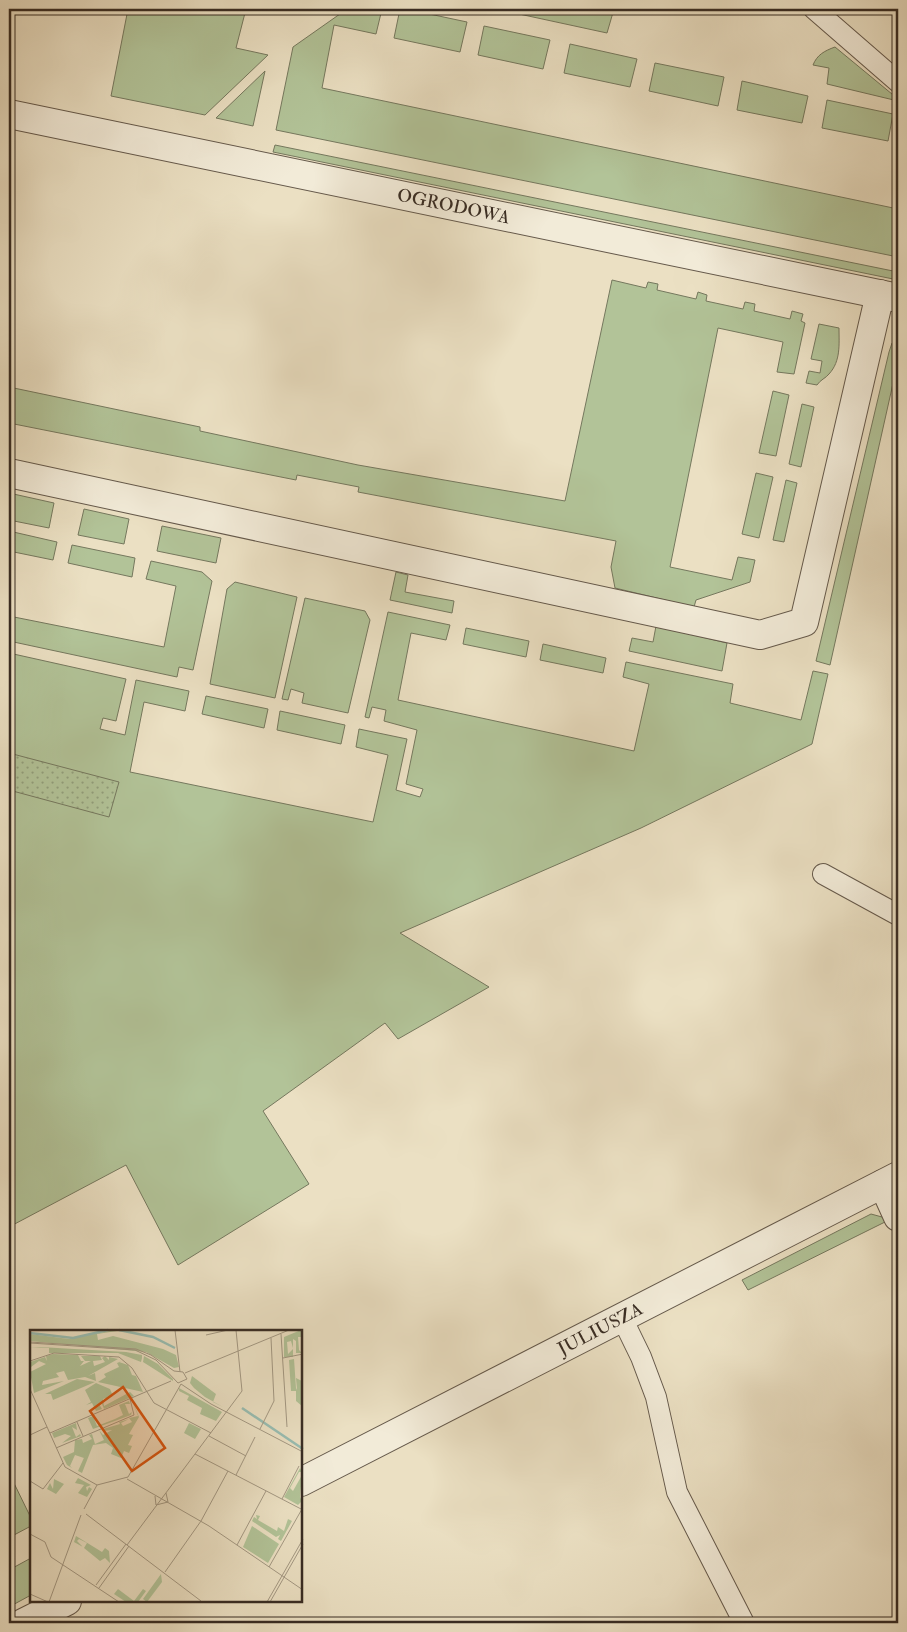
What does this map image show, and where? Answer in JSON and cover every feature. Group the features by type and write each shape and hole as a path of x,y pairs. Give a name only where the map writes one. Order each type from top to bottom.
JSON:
{"street":[{"name":"OGRODOWA","path":"9,114 889,296"},
{"path":"9,473 760,635 804,622 889,296"},
{"path":"891,1180 898,1217"},
{"name":"JULIUSZA","path":"302,1481 891,1180"},
{"path":"22,1623 65,1602"}],"lane":[{"path":"814,9 898,82"},
{"path":"823,874 898,915"},
{"path":"622,1318 641,1357 656,1397 677,1492 744,1623"}],"green space":[{"path":"128,9 246,9 236,48 268,55 205,115 111,96"},
{"path":"347,9 382,9 376,34 334,25 322,88 898,209 898,257 276,130 293,47"},
{"path":"400,9 467,22 460,52 394,38"},
{"path":"496,9 614,9 607,33"},
{"path":"484,26 550,40 543,69 478,55"},
{"path":"570,44 637,59 630,87 564,73"},
{"path":"835,47 898,99 898,101 827,84 829,68 813,65 821,54"},
{"path":"655,63 724,77 718,106 649,91"},
{"path":"265,71 253,126 216,118"},
{"path":"742,81 808,96 802,123 737,110"},
{"path":"827,100 893,114 888,141 822,128"},
{"path":"275,145 898,272 898,280 273,152"},
{"path":"612,280 646,288 648,282 658,284 657,290 696,299 698,292 707,295 706,301 743,309 745,302 755,304 754,311 790,319 792,311 803,314 801,321 805,323 794,374 777,372 783,342 718,328 670,567 732,580 738,557 755,560 750,582 696,600 694,607 615,588 611,567 616,541 358,492 359,487 297,475 296,480 9,423 9,387 200,427 200,431 358,465 565,501"},
{"path":"819,324 839,328 839,346 836,364 817,385 806,383 809,371 820,373 822,361 811,359"},
{"path":"898,339 898,361 830,665 816,661 889,352 892,343"},
{"path":"773,391 789,395 776,456 759,453"},
{"path":"802,404 814,407 801,467 789,464"},
{"path":"756,473 773,477 759,538 742,534"},
{"path":"786,480 797,483 784,542 773,540"},
{"path":"9,493 54,503 49,528 9,520"},
{"path":"84,509 129,519 124,544 78,535"},
{"path":"162,526 221,538 216,563 157,551"},
{"path":"9,531 57,542 53,560 9,551"},
{"path":"72,545 135,558 132,577 68,563"},
{"path":"151,561 202,572 212,581 193,670 179,667 177,677 9,641 9,616 164,647 176,586 146,579"},
{"path":"396,572 408,575 405,592 454,601 452,613 390,600"},
{"path":"235,582 297,597 275,698 210,684 227,589"},
{"path":"305,598 365,611 370,620 348,713 302,703 304,693 291,689 288,700 282,699"},
{"path":"388,612 450,625 446,640 411,633 398,700 634,751 649,684 623,677 626,662 733,684 730,703 801,720 813,671 828,674 812,744 641,828 400,933 489,987 398,1039 385,1023 263,1111 309,1184 178,1265 126,1165 9,1227 9,653 126,679 116,721 103,718 100,729 125,735 136,680 189,691 185,711 144,702 130,772 373,822 388,755 356,747 359,729 407,739 396,790 420,797 423,789 406,784 417,730 384,721 386,710 372,707 369,718 365,717"},
{"path":"656,626 727,643 722,671 629,651 632,638 653,642"},
{"path":"466,628 529,641 526,657 463,644"},
{"path":"543,644 606,658 603,673 540,660"},
{"path":"206,696 268,709 264,728 202,714"},
{"path":"280,711 345,725 341,744 277,730"},
{"path":"9,753 119,782 109,817 9,790"},
{"path":"871,1214 882,1217 887,1221 748,1290 742,1280"},
{"path":"9,1473 30,1516 30,1527 14,1535 9,1525"},
{"path":"30,1559 30,1596 9,1607 9,1570"}]}
